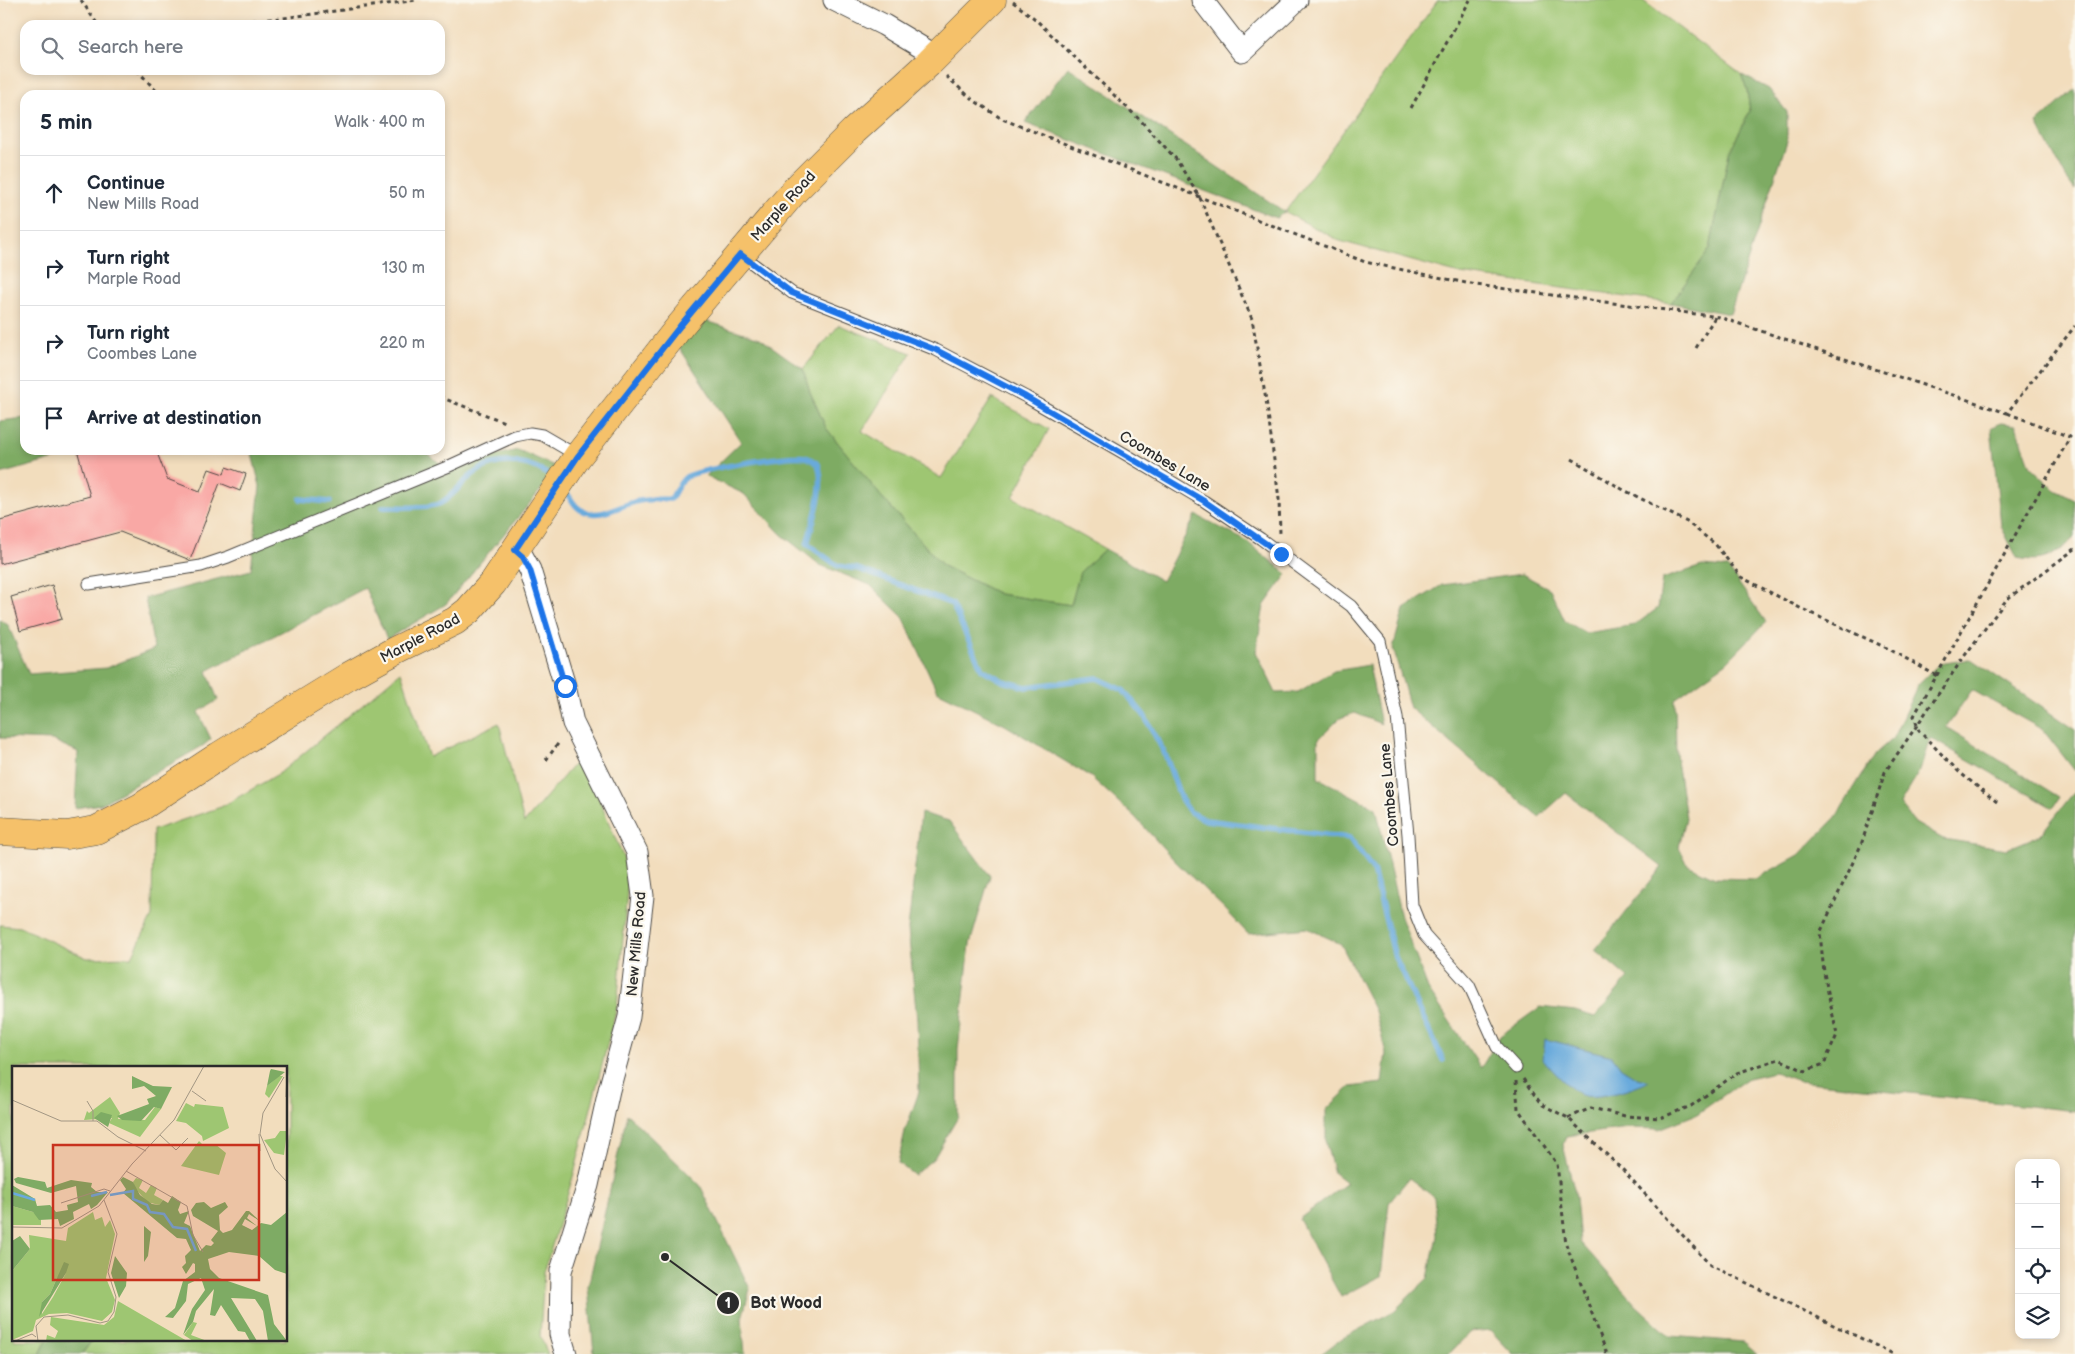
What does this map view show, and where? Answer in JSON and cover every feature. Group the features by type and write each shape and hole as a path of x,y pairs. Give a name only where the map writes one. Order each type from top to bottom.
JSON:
{"main road":[{"name":"Marple Road","path":"0,831 67,835 96,830 140,808 349,676 396,650 455,622 468,611 493,583 571,465 680,326 794,190 854,131 933,59 992,0"}],"street":[{"path":"834,0 884,25 933,59"},
{"path":"1202,0 1242,52 1297,0"},
{"name":"New Mills Road","path":"515,550 523,557 530,570 565,686 574,723 637,852 643,896 630,1016 609,1090 588,1185 561,1271 560,1334 566,1354"}],"lane":[{"name":"Coombes Lane","path":"740,254 792,293 936,350 1026,397 1204,501 1352,606 1380,641 1397,717 1408,835 1412,905 1424,935 1469,985 1497,1047 1516,1068"},
{"path":"90,584 201,566 228,557 447,467 515,436 530,433 542,435 571,465"}],"path":[{"path":"80,0 94,20"},
{"path":"258,20 417,0"},
{"path":"1011,0 1034,18 1142,122 1176,159 1200,198 1252,319 1267,406 1278,490 1281,554"},
{"path":"1411,108 1470,0"},
{"path":"933,59 972,100 1002,119 1365,262 1476,285 1715,316 2007,413 2070,437 1914,716 1919,731 1959,772 1996,802"},
{"path":"142,75 155,90"},
{"path":"1696,348 1715,316"},
{"path":"2007,413 2075,326"},
{"path":"445,399 530,433"},
{"path":"1572,459 1622,489 1688,522 1715,544 1741,577 1802,609 1889,649 1937,676"},
{"path":"1568,1118 1591,1108 1625,1116 1660,1118 1691,1106 1737,1073 1762,1064 1779,1059 1805,1071 1824,1064 1837,1035 1824,973 1820,933 1861,845 1885,772 2007,599 2075,549"},
{"path":"1516,1068 1541,1104 1568,1118 1623,1170 1710,1265 1893,1354"},
{"path":"1516,1068 1518,1109 1556,1164 1566,1244 1606,1354"}],"green space":[{"path":"1438,0 1642,0 1742,75 1747,90 1750,111 1729,153 1710,249 1671,303 1460,274 1340,241 1285,212"},
{"path":"1068,67 1285,212 1276,218 1025,123"},
{"path":"1742,75 1769,89 1787,112 1787,141 1730,314 1671,303 1710,249 1729,153 1750,111 1747,90"},
{"path":"2075,89 2075,190 2066,178 2037,123"},
{"path":"703,320 760,338 803,369 810,392 826,428 880,495 943,566 999,594 1071,605 1080,572 1105,549 1162,581 1196,515 1246,541 1287,574 1264,606 1256,652 1276,693 1298,692 1334,671 1369,665 1381,724 1355,713 1340,718 1318,740 1318,778 1376,808 1401,917 1428,989 1481,1068 1500,1036 1540,1007 1575,1011 1595,1017 1628,978 1595,950 1662,867 1566,793 1539,817 1410,708 1393,648 1404,609 1442,585 1522,574 1550,589 1565,621 1586,633 1635,625 1658,608 1662,579 1702,566 1728,568 1766,622 1727,662 1675,699 1676,754 1686,818 1679,847 1688,865 1715,878 1755,879 1799,855 1836,817 1875,754 1893,738 1918,684 1939,664 1971,659 2075,730 2075,771 2043,730 1972,690 1946,727 2059,797 2053,808 1930,738 1920,770 1900,804 1915,823 1943,839 2007,849 2040,835 2075,791 2075,1111 1799,1081 1774,1072 1748,1078 1697,1114 1659,1129 1629,1128 1566,1136 1563,1145 1576,1197 1580,1242 1636,1305 1670,1336 1744,1342 1758,1354 1513,1354 1490,1330 1470,1332 1449,1354 1321,1354 1341,1339 1394,1311 1428,1278 1437,1236 1434,1197 1409,1178 1389,1203 1381,1276 1341,1297 1299,1219 1347,1183 1334,1173 1326,1144 1326,1110 1350,1087 1382,1083 1386,1053 1375,1011 1341,944 1307,928 1248,934 1176,862 1135,817 1091,777 1005,725 937,691 903,617 870,585 820,565 781,534 744,494 706,476 741,442 679,347"},
{"path":"839,325 911,353 862,431 941,478 992,398 1049,429 1013,497 1105,549 1080,572 1071,605 999,594 943,566 880,495 826,428 810,392 803,369"},
{"path":"20,419 20,455 70,455 0,474 0,421"},
{"path":"2001,423 2016,425 2031,467 2055,490 2075,500 2075,537 2061,549 2043,559 2027,560 2017,558 2001,526 1991,428"},
{"path":"518,450 559,468 446,604 387,639 365,588 207,671 218,700 198,712 211,739 204,745 101,804 75,808 78,752 52,740 0,738 0,620 8,625 29,674 106,668 154,649 145,598 251,570 260,486 252,455 429,455 445,467"},
{"path":"401,672 429,757 499,723 524,823 581,756 624,859 627,892 617,1007 575,1170 544,1272 540,1336 548,1354 82,1354 91,1342 288,1342 288,1066 12,1066 12,1342 46,1342 40,1354 0,1354 0,925 20,927 87,958 132,957 152,916 153,830 221,807 280,773"},
{"path":"921,813 949,821 990,876 970,944 958,1049 958,1117 934,1158 914,1175 898,1163 905,1131 919,1092 917,1020 908,929"},
{"path":"627,1114 700,1185 750,1289 742,1318 745,1354 594,1354 588,1287"},
{"path":"46,1342 91,1342 82,1354 40,1354"}],"water":[{"path":"1545,1039 1612,1056 1621,1068 1637,1078 1649,1081 1617,1093 1591,1097 1579,1094 1556,1074 1543,1059"}],"building":[{"path":"79,455 158,455 167,479 200,492 209,469 224,474 226,467 246,474 240,491 220,483 190,560 120,532 0,564 0,520 90,496"},
{"path":"52,585 62,619 20,631 11,597"}],"waterway":[{"path":"565,490 582,511 599,513 639,501 671,499 686,477 708,470 782,458 809,458 818,464 820,493 807,544 838,566 858,569 952,604 982,669 1003,681 1026,687 1097,678 1123,690 1144,715 1165,754 1181,799 1190,812 1206,820 1350,838 1373,870 1395,957 1443,1060"},
{"path":"383,507 436,505 446,500 476,472 485,467 506,462 527,464 546,473 554,480"},
{"path":"300,499 329,502"}],"place":[{"name":"Bot Wood","path":"665,1257"}],"route":[{"path":"565,686 530,570 523,557 515,550 578,456 680,326 740,254 792,293 936,350 1026,397 1204,501 1281,554"}]}
